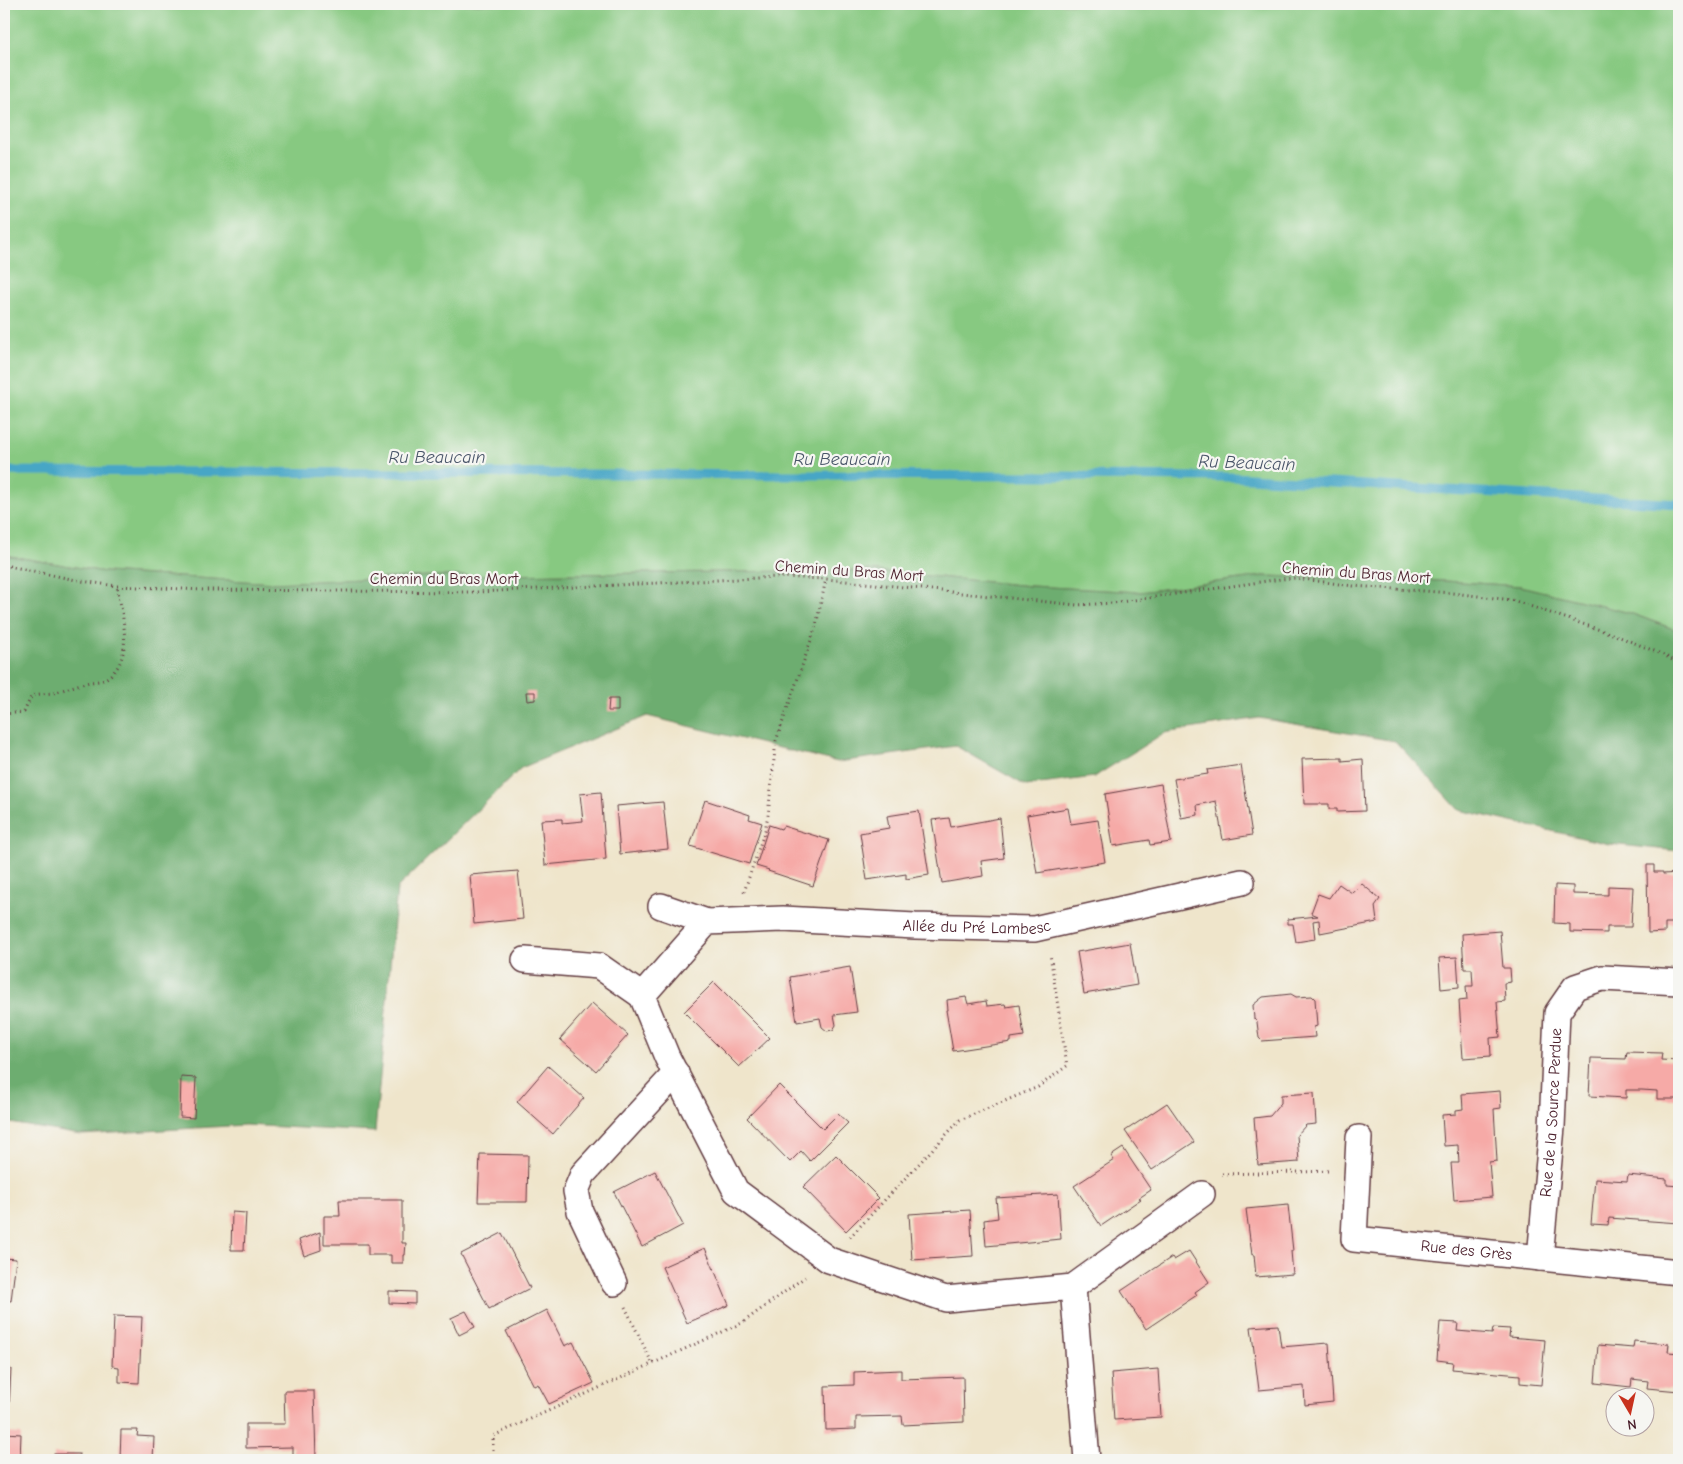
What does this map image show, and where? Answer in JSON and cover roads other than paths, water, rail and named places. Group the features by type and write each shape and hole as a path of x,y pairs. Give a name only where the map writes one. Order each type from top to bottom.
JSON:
{"street":[{"name":"Allée du Pré Lambesc","path":"661,906 707,922 783,919 915,926 1034,929 1242,882"},
{"path":"642,996 707,922"},
{"path":"525,960 599,966 642,996 676,1073 736,1191 829,1260 946,1299 1073,1287 1202,1194"},
{"name":"Rue de la Source Perdue","path":"1540,1258 1552,1127 1557,1013 1575,987 1602,978 1679,982"},
{"path":"614,1283 580,1211 576,1191 583,1174 676,1073"},
{"name":"Rue des Grès","path":"1359,1138 1354,1239 1679,1272"},
{"path":"1073,1287 1087,1460"}],"waterway":[{"name":"Ru Beaucain","path":"4,471 1233,477 1679,504"}]}
